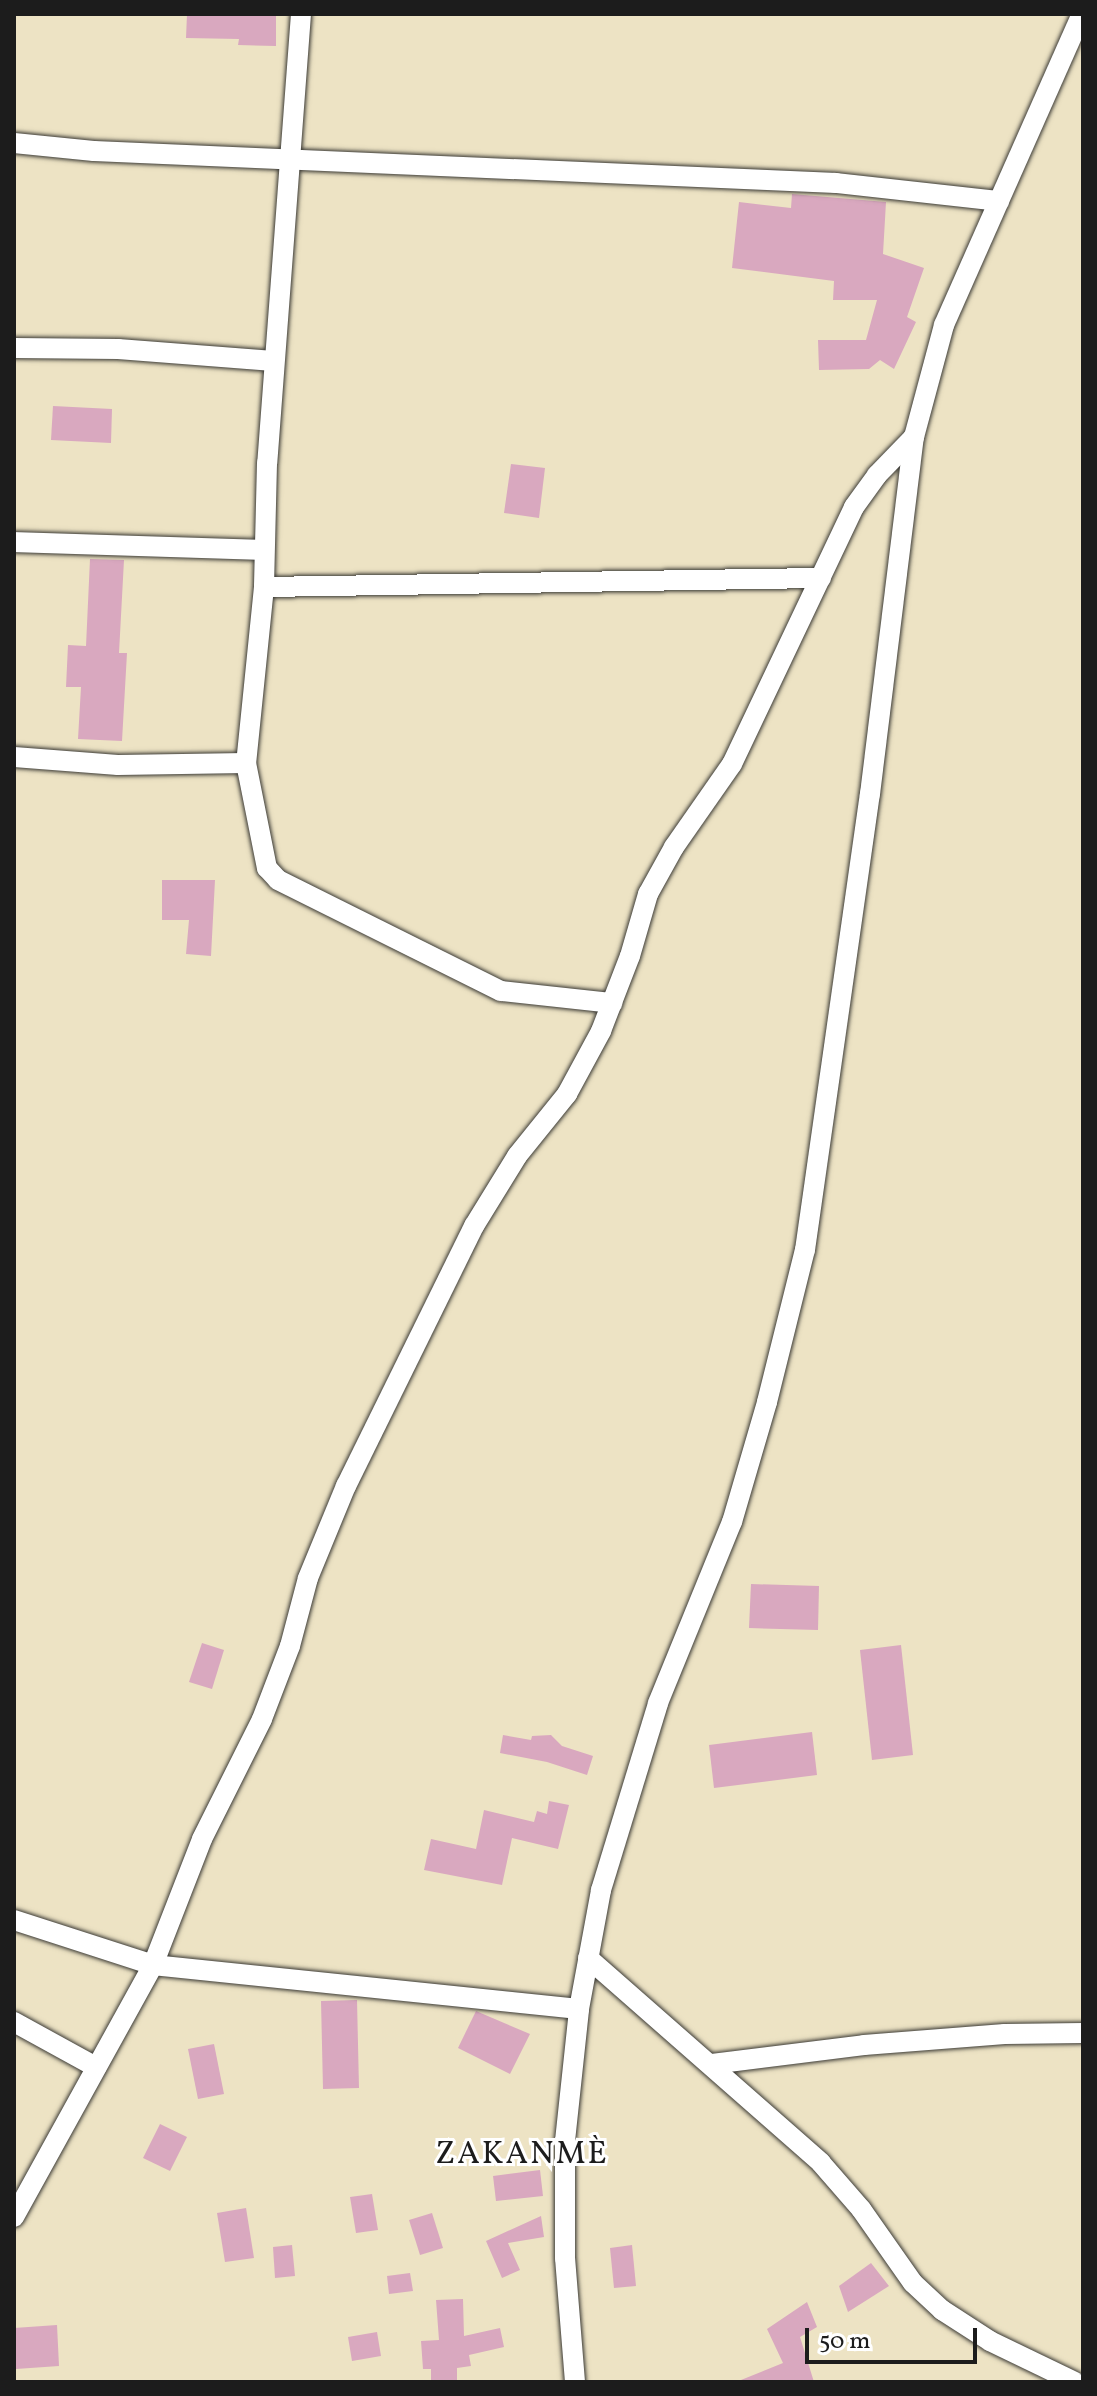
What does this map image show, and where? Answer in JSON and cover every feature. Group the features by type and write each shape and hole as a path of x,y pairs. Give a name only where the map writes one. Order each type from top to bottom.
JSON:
{"street":[{"path":"301,14 274,361 263,550 264,587 246,763 267,868 278,880 501,991 612,1003"},
{"path":"575,2382 565,2258 565,2141 579,2009 601,1890 658,1703 732,1522 767,1402 805,1250 870,794 914,437 944,325 1082,14"},
{"path":"14,143 94,151 291,157 836,183 999,201"},
{"path":"14,348 118,349 274,361"},
{"path":"14,2217 153,1965 202,1839 262,1719 290,1646 308,1578 346,1486 474,1226 517,1156 567,1094 612,1003 648,894 674,847 732,764 854,507 877,475 914,437"},
{"path":"14,542 263,550"},
{"path":"264,587 821,578"},
{"path":"14,757 118,765 246,763"},
{"path":"14,1920 153,1965 579,2009"},
{"path":"588,1958 821,2163 913,2283 942,2310 990,2341 1075,2382"},
{"path":"14,2022 96,2067"},
{"path":"712,2064 864,2045 1005,2034 1083,2033"}],"building":[{"path":"187,14 276,14 276,46 238,45 239,39 186,38"},
{"path":"792,194 886,202 883,254 924,268 907,317 916,322 894,369 880,360 869,369 819,370 818,340 866,340 877,300 833,300 834,281 732,268 739,202 791,208"},
{"path":"53,406 112,409 111,443 51,440"},
{"path":"511,464 545,468 539,518 504,513"},
{"path":"90,559 124,560 119,653 127,653 122,741 78,739 81,687 66,687 68,645 86,646"},
{"path":"162,880 215,880 211,956 186,954 189,920 162,920"},
{"path":"751,1584 819,1586 818,1630 749,1628"},
{"path":"202,1643 224,1650 212,1689 189,1682"},
{"path":"901,1645 913,1755 872,1760 860,1650"},
{"path":"812,1732 817,1775 714,1788 709,1745"},
{"path":"503,1735 531,1740 532,1736 551,1735 562,1746 593,1756 587,1775 547,1762 500,1753"},
{"path":"549,1801 569,1805 558,1849 512,1838 502,1885 424,1870 431,1839 476,1849 484,1810 534,1822 537,1811 547,1814"},
{"path":"357,2000 359,2088 323,2089 321,2001"},
{"path":"476,2011 530,2034 510,2074 458,2048"},
{"path":"214,2044 224,2094 198,2099 188,2049"},
{"path":"160,2124 187,2137 170,2171 143,2158"},
{"path":"540,2170 543,2196 496,2201 493,2176"},
{"path":"372,2194 378,2230 356,2233 350,2197"},
{"path":"246,2208 254,2258 225,2262 217,2213"},
{"path":"432,2213 443,2248 420,2255 409,2220"},
{"path":"541,2216 544,2237 508,2243 520,2270 502,2278 486,2241"},
{"path":"292,2245 295,2276 275,2278 273,2247"},
{"path":"632,2245 636,2286 614,2288 610,2248"},
{"path":"871,2263 889,2286 848,2312 839,2286"},
{"path":"410,2273 413,2291 389,2294 387,2276"},
{"path":"463,2299 464,2336 500,2328 504,2347 469,2355 471,2366 457,2368 457,2382 431,2382 431,2369 423,2369 421,2341 439,2340 436,2300"},
{"path":"807,2302 817,2327 800,2337 814,2382 736,2382 783,2363 767,2329"},
{"path":"57,2325 59,2366 16,2369 14,2328"},
{"path":"377,2332 381,2356 352,2361 348,2337"}],"district":[{"name":"ZAKANMÈ","path":"522,2155"}]}
